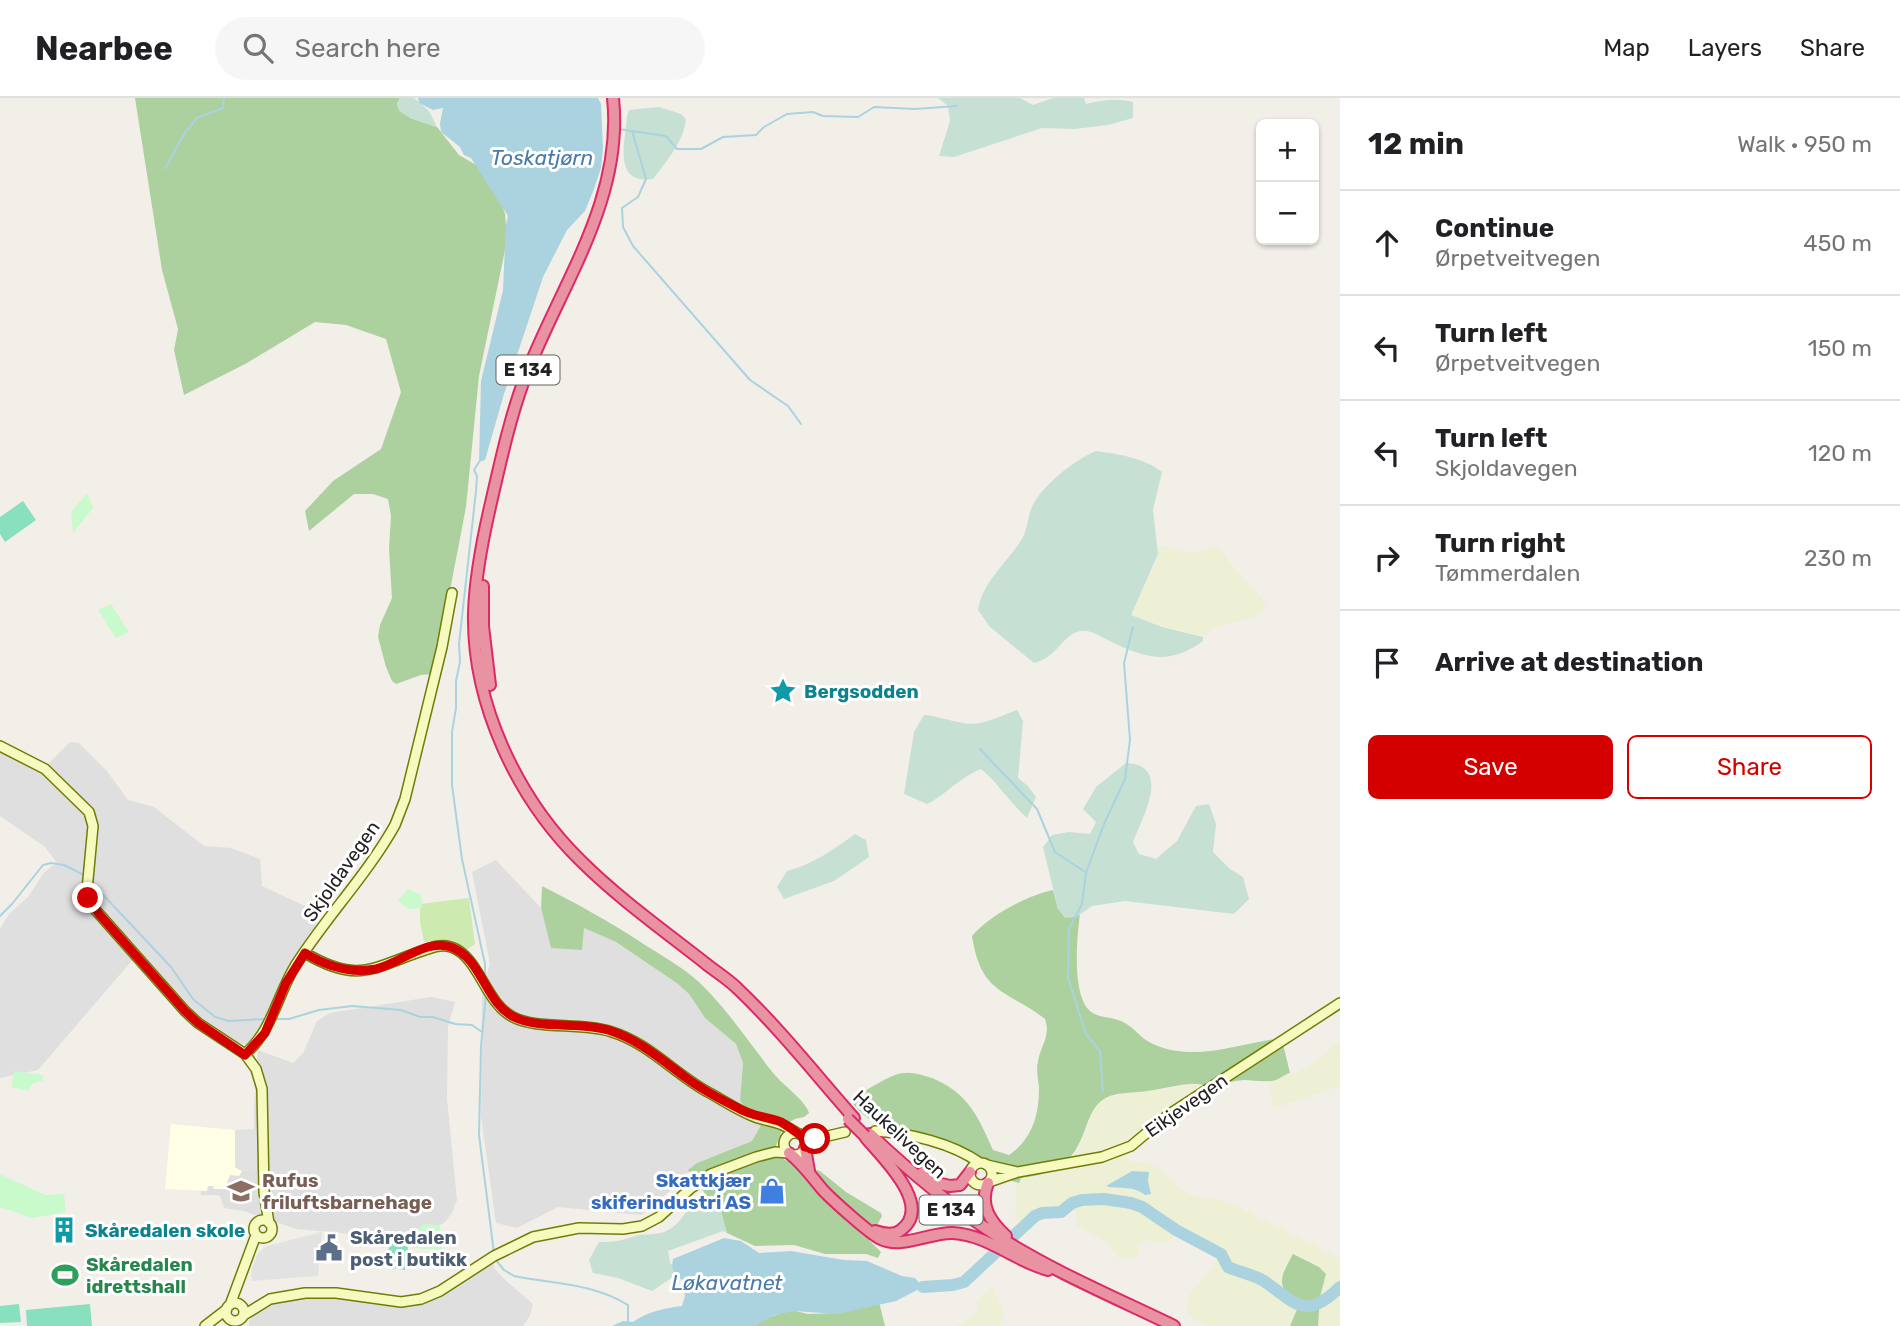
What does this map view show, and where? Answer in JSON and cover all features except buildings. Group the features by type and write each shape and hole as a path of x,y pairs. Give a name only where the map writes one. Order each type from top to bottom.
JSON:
{"highway":[{"name":"Haukelivegen","path":"613,98 615,136 601,206 549,318 523,383 506,436 489,510 482,583 485,652 497,717 516,771 546,821 579,859 708,966 851,1119 870,1134 923,1188 960,1217 1158,1326"},
{"name":"E 134","path":"870,1134 923,1174 941,1184 960,1185 970,1172"},
{"name":"E 134","path":"866,1227 881,1233 898,1232 909,1220 912,1209 904,1184 870,1134"},
{"name":"E 134","path":"805,1148 809,1171"},
{"name":"E 134","path":"789,1153 809,1171 828,1196 882,1239 895,1242 943,1234 967,1235 986,1241 1030,1266 1045,1266"},
{"name":"E 134","path":"989,1182 984,1201 989,1218 1045,1266"},
{"name":"Haukelivegen","path":"1045,1266 1174,1326"}],"street":[{"name":"Skjoldavegen","path":"245,1055 268,1028 286,983 305,953 396,825 405,799 452,593"},
{"path":"0,746 45,769 89,812 93,826 86,890 92,906 185,1011 245,1055 256,1069 262,1089 264,1222 271,1232 260,1237 250,1256 237,1288 236,1308 227,1315 231,1320 207,1325"},
{"path":"305,953 339,968 368,970 433,947 449,946 466,958 499,1006 513,1017 532,1023 587,1025 621,1035 657,1055 703,1089 740,1110 780,1122 805,1140 805,1148"},
{"name":"Eikjevegen","path":"989,1182 1018,1172 1102,1157 1131,1146 1162,1119 1340,1003"},
{"path":"772,1121 781,1129 785,1149 789,1153"},
{"path":"755,1157 775,1152 798,1154 815,1139 845,1132"},
{"name":"Eikjevegen","path":"870,1134 915,1136 984,1164 1018,1172"},
{"path":"207,1325 236,1308 296,1294 320,1292 410,1302 421,1299 440,1291 507,1249 533,1237 564,1230 630,1228 649,1223 700,1181 721,1169 773,1149 788,1135 824,1136"},
{"path":"952,1150 962,1158 970,1172 971,1180 977,1185 989,1182 992,1172 984,1164 973,1166 970,1172"},
{"path":"260,1237 255,1227 264,1222"}],"shaded area":[{"path":"400,98 414,98 429,111 437,127 410,118 399,111 397,104"},
{"path":"938,98 1020,98 1033,105 1053,98 1084,98 1086,104 1121,100 1133,102 1133,118 1108,125 1074,129 1042,128 954,157 939,156 950,121 948,106"},
{"path":"659,107 681,114 686,119 685,127 674,151 653,179 640,179 631,175 626,168 624,148 627,116 629,110"},
{"path":"1096,451 1139,460 1162,472 1153,510 1158,554 1131,615 1162,627 1203,637 1203,641 1180,654 1158,657 1125,648 1087,631 1079,631 1043,660 1034,663 990,627 978,610 990,582 1023,538 1037,499 1051,482 1069,467"},
{"path":"1159,545 1184,552 1217,547 1222,549 1229,562 1261,596 1267,608 1255,617 1214,628 1203,637 1137,619 1131,615 1145,580 1155,566"},
{"path":"1017,710 1023,721 1018,778 1036,797 1027,818 981,769 927,804 904,794 914,732 924,715 977,724"},
{"path":"70,742 79,743 107,771 128,800 154,807 204,846 231,848 260,859 262,886 320,913 318,927 260,1029 246,1045 215,1035 135,957 38,1070 0,1078 0,929 9,914 28,897 43,874 58,864 45,847 0,816 0,743 29,759 48,764"},
{"path":"1126,763 1140,766 1148,773 1151,783 1147,807 1133,842 1139,854 1156,859 1177,841 1196,806 1209,804 1216,824 1213,852 1230,869 1243,877 1249,899 1234,914 1125,901 1092,906 1076,917 1065,918 1058,909 1043,847 1052,835 1069,832 1090,834 1096,822 1083,809 1096,787"},
{"path":"855,834 866,840 869,857 834,881 784,899 777,887 787,871 814,861"},
{"path":"496,860 541,908 551,948 584,928 616,942 678,984 689,994 705,1018 736,1044 743,1063 740,1101 761,1125 752,1141 697,1163 641,1215 558,1207 517,1228 496,1223 481,1117 482,989 490,964 472,872"},
{"path":"431,997 455,1002 448,1027 447,1098 457,1200 444,1223 429,1229 398,1234 395,1238 296,1229 244,1211 224,1208 220,1196 201,1195 196,1150 242,1152 254,1132 258,1050 293,1063 303,1053 317,1021 330,1013"},
{"path":"1340,1041 1340,1086 1278,1107 1273,1106 1270,1080 1296,1073 1312,1064"},
{"path":"1191,1084 1211,1087 1178,1116 1152,1132 1128,1138 1124,1146 1125,1156 1133,1162 1146,1162 1159,1168 1180,1188 1192,1195 1235,1205 1340,1258 1340,1326 1318,1326 1319,1267 1294,1255 1282,1279 1284,1292 1298,1306 1290,1326 1208,1326 1188,1314 1186,1308 1189,1295 1212,1267 1217,1256 1195,1242 1179,1234 1169,1241 1145,1240 1140,1244 1137,1256 1129,1259 1118,1258 1107,1243 1077,1226 1074,1205 1069,1204 1031,1222 1019,1224 1015,1220 1016,1186 1021,1178 1036,1177 1078,1149 1093,1111 1100,1101 1124,1093"},
{"path":"171,1124 235,1130 235,1167 242,1171 239,1176 230,1175 225,1189 208,1186 207,1191 165,1189"},
{"path":"256,1129 259,1171 242,1171 235,1167 235,1130"},
{"path":"708,1197 720,1206 727,1233 723,1231 668,1251 670,1263 682,1271 652,1291 618,1278 593,1273 589,1260 599,1242 665,1231 676,1225 691,1206"},
{"path":"322,1232 318,1276 252,1281 251,1271 258,1253 267,1246"},
{"path":"491,1259 504,1279 533,1304 530,1316 523,1326 249,1326 249,1321 265,1301 301,1294 424,1300"},
{"path":"992,1286 1003,1311 1004,1317 999,1326 955,1326 969,1319 978,1310 976,1302"}],"green space":[{"path":"135,98 400,98 397,104 410,118 437,127 459,155 478,166 502,204 507,237 479,376 466,507 434,674 421,675 396,684 386,667 378,637 380,625 392,598 389,549 391,516 388,499 373,494 354,494 309,531 305,511 333,481 381,449 401,392 386,339 346,325 315,322 247,363 184,395 174,350 178,329 162,270"},
{"path":"87,493 93,508 73,533 71,512"},
{"path":"23,501 36,520 5,542 0,534 0,517"},
{"path":"111,604 129,632 116,638 98,610"},
{"path":"542,886 604,919 671,961 693,977 730,1016 774,1074 799,1098 809,1113 784,1125 776,1146 777,1151 785,1160 820,1171 846,1192 881,1213 882,1216 869,1240 881,1252 878,1258 866,1254 825,1254 794,1245 755,1246 727,1233 720,1212 708,1197 705,1198 704,1192 688,1170 697,1163 752,1141 761,1125 740,1101 743,1063 736,1044 705,1018 689,994 678,984 616,942 584,928 582,950 551,948 541,908"},
{"path":"408,889 421,895 422,908 409,909 398,901"},
{"path":"1053,890 1058,909 1076,917 1080,914 1078,976 1083,1000 1088,1009 1100,1016 1123,1022 1153,1044 1183,1052 1282,1040 1290,1073 1272,1081 1190,1084 1110,1096 1099,1103 1074,1152 1063,1164 1046,1173 1021,1178 1019,1183 990,1173 910,1132 875,1122 863,1114 850,1100 852,1098 895,1075 914,1073 944,1084 963,1098 977,1116 993,1150 1009,1155 1023,1142 1033,1126 1038,1108 1037,1064 1047,1025 1045,1019 989,980 976,955 972,936 1009,907"},
{"path":"469,898 475,944 465,951 452,940 424,942 420,904"},
{"path":"14,1071 43,1075 43,1081 33,1083 28,1091 11,1087"},
{"path":"0,1174 45,1195 64,1194 66,1212 32,1218 0,1207"},
{"path":"424,1224 440,1225 443,1250 413,1248 414,1234"},
{"path":"390,1238 409,1240 405,1270 386,1267"},
{"path":"1293,1254 1319,1267 1326,1274 1320,1297 1318,1326 1290,1326 1298,1307 1283,1288 1282,1277"},
{"path":"878,1298 885,1326 743,1326 791,1310 808,1314 836,1313"},
{"path":"19,1304 21,1322 0,1323 0,1306"},
{"path":"90,1304 92,1326 27,1326 26,1310"}],"water":[{"name":"Toskatjørn","path":"418,98 598,98 601,104 603,148 601,168 594,189 585,211 567,230 543,277 485,460 479,462 481,381 503,290 508,216 471,158 464,155 460,147 441,132 443,108 433,110 419,103"},
{"path":"1132,1171 1149,1172 1151,1194 1106,1186"},
{"name":"Løkavatnet","path":"724,1238 741,1241 759,1253 791,1251 867,1261 902,1276 915,1278 923,1287 896,1301 837,1314 794,1311 775,1315 754,1326 612,1326 623,1321 633,1322 656,1311 682,1306 685,1296 682,1280 673,1271 673,1259"}],"waterway":[{"path":"165,169 184,134 197,118 223,108 224,98"},
{"path":"618,129 666,136 677,149 701,149 723,137 756,135 764,127 787,114 813,112 823,116 858,117 874,107 915,109 957,106"},
{"path":"632,131 646,179 638,197 622,208 623,227 633,246 750,380 788,406 801,424"},
{"path":"479,462 474,470 477,476 476,491 459,644 460,662 452,732 452,785 462,859 485,964 485,978"},
{"path":"1103,1092 1100,1051 1086,1034 1068,978 1069,929 1082,904 1086,873 1104,824 1125,779 1130,740 1124,663 1133,627"},
{"path":"980,749 1037,809 1055,852 1085,872"},
{"path":"0,916 43,865 64,865 84,875"},
{"path":"91,882 171,967 193,999 215,1017 229,1021 265,1019"},
{"path":"486,994 481,1046 479,1135 494,1253"},
{"path":"274,1019 289,1019 319,1010 352,1006 401,1010 420,1017 472,1025 482,1032"},
{"path":"923,1287 964,1282 1035,1216 1061,1212 1072,1203 1082,1200 1104,1199 1142,1207 1176,1230 1221,1254 1228,1267 1260,1279 1301,1305 1318,1304 1340,1287"},
{"path":"495,1259 504,1270 514,1276 587,1288 615,1298 628,1305 628,1322"}],"place":[{"name":"Bergsodden","path":"783,691"},
{"name":"Rufus friluftsbarnehage","path":"241,1191"},
{"name":"Skattkjær skiferindustri AS","path":"772,1191"},
{"name":"Skåredalen skole","path":"64,1230"},
{"name":"Skåredalen post i butikk","path":"329,1248"},
{"name":"Skåredalen idrettshall","path":"65,1275"}],"route":[{"path":"88,898 92,906 185,1011 245,1055 265,1033 286,983 305,953 339,968 368,970 433,947 449,946 466,958 499,1006 513,1017 532,1023 587,1025 621,1035 640,1044 703,1089 740,1110 758,1118 780,1122 803,1137 805,1147 815,1139"}]}
